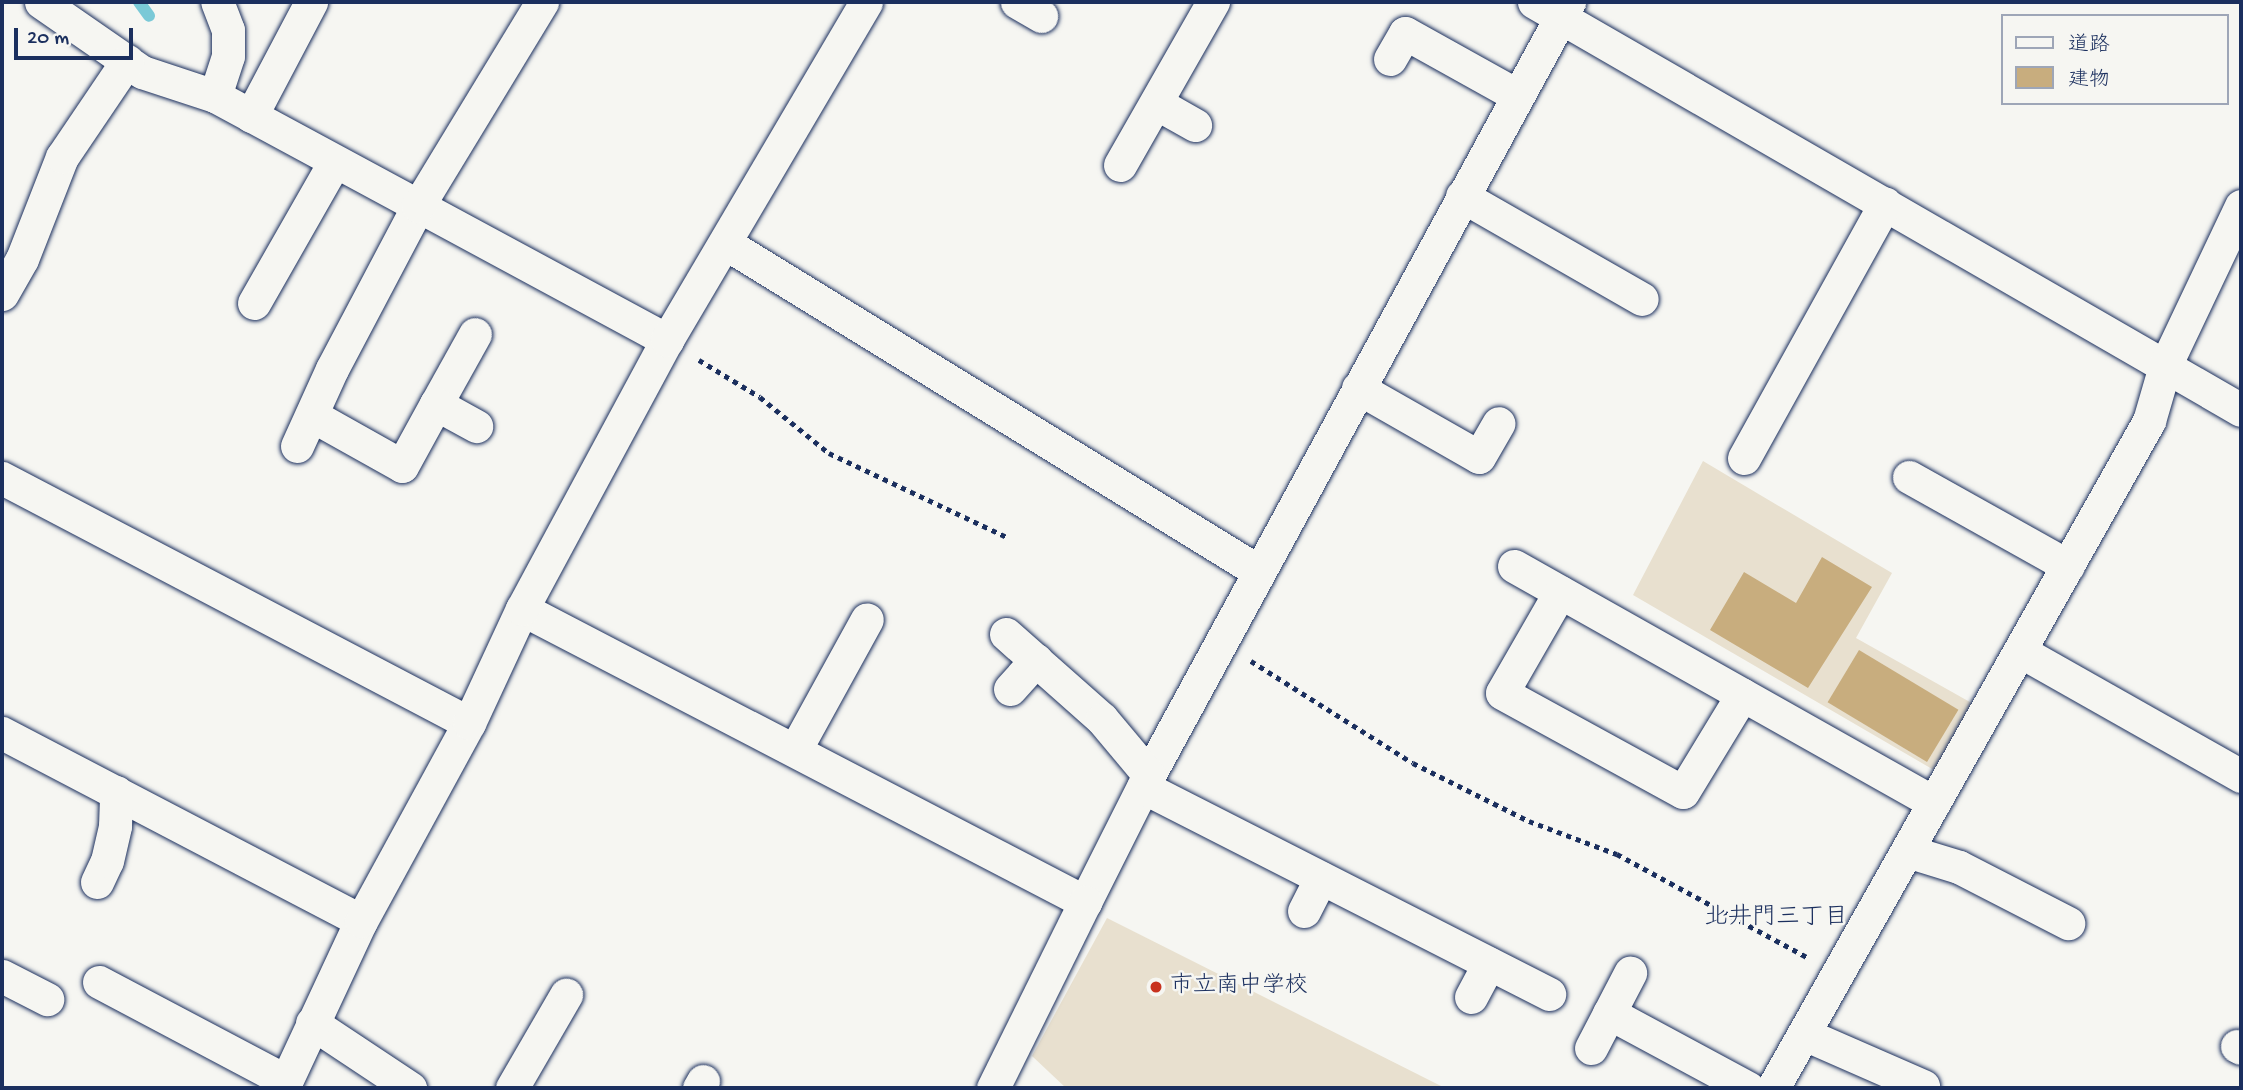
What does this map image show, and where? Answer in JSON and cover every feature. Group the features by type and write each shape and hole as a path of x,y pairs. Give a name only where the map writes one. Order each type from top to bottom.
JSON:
{"street":[{"path":"41,2 142,72 215,96 667,340"},
{"path":"215,96 228,43 228,30 217,2"},
{"path":"251,116 311,2"},
{"path":"297,446 313,416 332,369 418,206 542,2"},
{"path":"99,982 285,1085 361,921 469,723 522,609 667,340 866,2"},
{"path":"1120,165 1213,2"},
{"path":"993,1088 1146,781 1518,96 1555,7 1885,204 2241,410"},
{"path":"1390,59 1405,33 1518,96"},
{"path":"2,294 22,259 62,157 127,61"},
{"path":"1156,103 1195,125"},
{"path":"254,303 335,161"},
{"path":"1462,196 1642,299"},
{"path":"1744,458 1885,204"},
{"path":"1773,1088 2148,421 2165,366 2241,206"},
{"path":"724,243 1258,571"},
{"path":"313,416 402,466 475,334"},
{"path":"1358,388 1479,457 1499,423"},
{"path":"436,404 476,426"},
{"path":"1909,477 2068,566"},
{"path":"2,478 469,723"},
{"path":"1514,566 1934,803"},
{"path":"1560,592 1502,693 1683,792 1742,695"},
{"path":"522,609 1086,902"},
{"path":"795,750 867,618"},
{"path":"1006,634 1102,719 1146,781 1321,878 1549,994"},
{"path":"2020,651 2241,776"},
{"path":"1010,690 1036,660"},
{"path":"2,733 361,921"},
{"path":"97,882 107,860 115,826 116,792"},
{"path":"1907,851 1959,867 2068,923"},
{"path":"1304,911 1321,878"},
{"path":"1471,996 1489,963"},
{"path":"1591,1048 1630,973"},
{"path":"2,976 47,999"},
{"path":"512,1088 566,995"},
{"path":"1609,1013 1748,1088"},
{"path":"312,1023 410,1088"},
{"path":"1804,1034 1923,1086"}],"path":[{"path":"667,340 760,397 829,453 1009,538"},
{"path":"1219,644 1292,683 1413,763 1530,821 1617,854 1838,974"}],"shaded area":[{"path":"1703,461 1892,573 1856,638 1977,706 1939,773 1633,595"},
{"name":"市立南中学校","path":"1107,918 1445,1088 1066,1088 1032,1056"}],"building":[{"path":"1822,557 1872,587 1808,688 1710,630 1744,572 1796,603"},
{"path":"1859,650 1958,710 1927,762 1828,702"}],"waterway":[{"path":"139,2 149,16"}],"place":[{"name":"市立南中学校","path":"1156,987"}],"district":[{"name":"北井門三丁目","path":"1776,919"}]}
